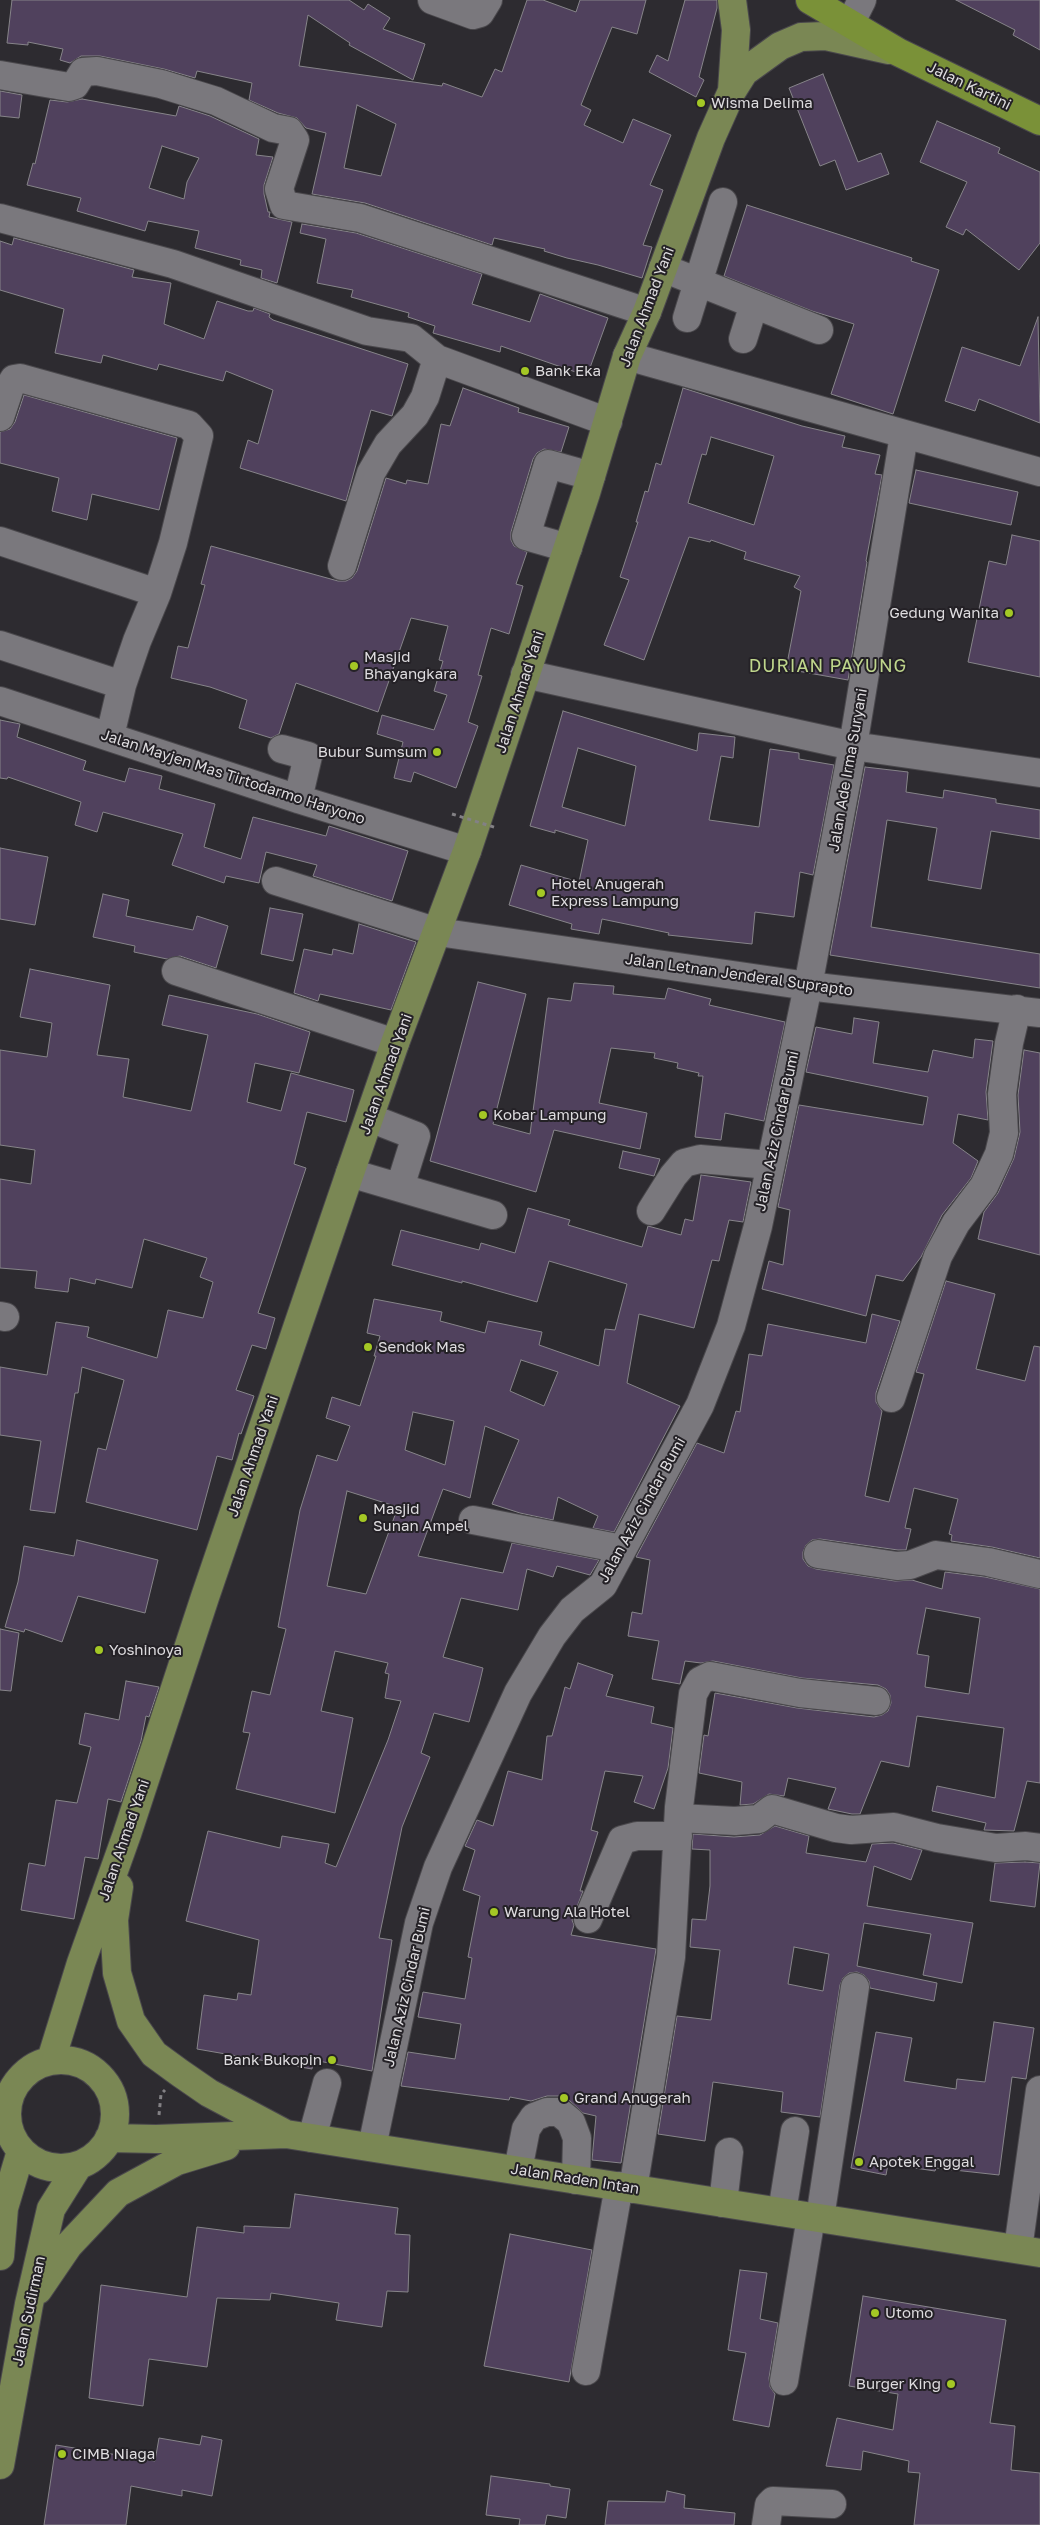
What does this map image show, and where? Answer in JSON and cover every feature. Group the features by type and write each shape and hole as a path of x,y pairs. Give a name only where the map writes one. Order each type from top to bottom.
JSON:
{"highway":[{"name":"Jalan Kartini","path":"810,0 898,52 1040,121"}],"main road":[{"name":"Jalan Ahmad Yani","path":"732,0 736,30 732,91"},
{"name":"Jalan Ahmad Yani","path":"51,2060 81,1963 127,1834 205,1597 350,1173 395,1043 467,851 592,476 627,356 647,312 711,138 732,91 744,72 780,46 801,37 826,36 898,52"},
{"path":"127,1834 114,1920 117,1973 131,2021 154,2054 209,2092 286,2136"},
{"path":"0,2256 12,2147 7,2123 9,2080 51,2060 68,2060 84,2065 98,2075 108,2088 114,2105 114,2122 109,2138 101,2150 91,2159 78,2166 51,2167 38,2163 12,2147"},
{"path":"29,2304 68,2246 118,2193 177,2161 286,2136"},
{"name":"Jalan Raden Intan","path":"109,2138 156,2139 286,2136 518,2170 1029,2251"},
{"name":"Jalan Sudirman","path":"0,2465 29,2304 51,2209 78,2166"}],"street":[{"path":"432,0 473,15 480,13 488,0"},
{"path":"850,24 862,0"},
{"path":"0,74 69,87 75,85 83,72 98,71 162,84 216,101 273,128 289,131 295,140 279,189 284,205 360,218 647,312"},
{"path":"687,318 723,202"},
{"path":"0,218 172,264 367,331 412,338 437,358 608,422"},
{"path":"663,268 819,330"},
{"path":"743,339 754,304"},
{"path":"627,356 1040,472"},
{"path":"342,566 371,473 388,444 415,415 425,397 437,358"},
{"path":"0,418 11,384 14,379 20,378 189,425 199,436 173,543 157,593 137,641 122,685 110,736"},
{"name":"Jalan Ade Irma Suryani","path":"808,986 853,746 904,435"},
{"path":"568,548 526,536 548,464 592,476"},
{"path":"0,541 157,593"},
{"path":"0,646 122,685"},
{"path":"525,674 853,746 1040,773"},
{"name":"Jalan Mayjen Mas Tirtodarmo Haryono","path":"0,701 298,799 467,851"},
{"path":"282,749 308,756 298,799"},
{"name":"Jalan Letnan Jenderal Suprapto","path":"276,881 438,932 808,986 1029,1011"},
{"path":"176,971 395,1043"},
{"name":"Jalan Aziz Cindar Bumi","path":"372,2148 419,1923 438,1867 518,1692 552,1636 572,1610 603,1585 700,1405 718,1363 731,1326 753,1244 808,986"},
{"path":"891,1398 938,1256 956,1223 984,1186 999,1154 1004,1133 1002,1094 1009,1043 1029,1011"},
{"path":"370,1118 416,1136 400,1187"},
{"path":"651,1211 673,1176 684,1163 700,1159 770,1165"},
{"path":"350,1173 493,1215"},
{"path":"473,1520 622,1549"},
{"path":"818,1554 897,1566 910,1565 936,1555 988,1562 1040,1574"},
{"path":"586,2371 626,2187 671,1957 678,1827 692,1701 700,1681 710,1676 800,1693 876,1701"},
{"path":"588,1919 622,1840 678,1827 759,1819 772,1809 836,1828 851,1830 899,1828 937,1838 996,1848 1026,1846 1040,1848"},
{"path":"784,2381 816,2217 856,1987"},
{"path":"286,2136 327,2082"},
{"path":"1029,2251 1040,2090"},
{"path":"518,2170 526,2129 534,2117 547,2112 559,2112 571,2122 578,2138 576,2180"},
{"path":"782,2212 796,2132"},
{"path":"723,2203 729,2152"},
{"path":"766,2525 769,2505 773,2501 832,2504"}],"path":[{"path":"452,814 497,828"}],"building":[{"path":"12,0 349,0 364,10 368,4 390,18 383,29 425,44 413,80 349,45 350,43 308,15 299,66 442,86 443,83 482,97 495,69 502,72 527,0 543,0 576,12 580,0 646,0 637,34 612,27 581,105 591,110 584,125 623,143 633,119 671,135 650,185 663,190 643,245 652,247 642,278 567,258 544,251 545,249 494,238 492,245 365,203 312,194 326,133 306,128 297,118 278,113 249,100 252,83 197,71 195,78 164,69 100,56 81,56 70,63 60,60 63,49 28,42 28,45 7,43","holes":["357,105 396,124 381,176 344,168"]},
{"path":"685,0 717,0 717,8 699,77 704,80 696,97 649,72 657,55 668,61"},
{"path":"956,0 1040,0 1040,50 1013,35 1015,30"},
{"path":"823,74 858,162 881,153 889,174 846,190 835,160 820,166 789,88"},
{"path":"0,91 22,95 19,118 0,116"},
{"path":"82,99 176,116 179,106 210,116 259,139 256,155 273,157 264,185 268,212 270,212 269,217 292,222 277,283 261,278 262,270 240,265 241,260 195,248 199,231 148,221 145,231 77,211 81,198 27,185 33,163 35,164 50,100 67,102","holes":["162,146 199,158 187,182 184,199 149,188"]},
{"path":"937,121 1000,148 998,153 1040,172 1040,243 1019,270 966,229 963,235 946,227 967,182 920,162"},
{"path":"747,205 912,258 911,261 939,270 893,414 831,394 854,324 812,311 724,276"},
{"path":"302,224 356,233 482,274 472,304 530,322 540,294 608,318 587,376 501,346 500,352 433,333 435,326 408,317 409,313 351,297 353,290 317,283 326,239 300,233"},
{"path":"14,238 134,270 132,277 171,283 164,324 204,339 217,301 248,311 253,311 254,308 270,314 269,317 273,320 408,364 392,416 371,410 346,501 240,468 248,440 258,444 273,390 226,371 223,381 159,364 157,370 103,355 101,363 55,353 64,309 0,290 0,241 12,245"},
{"path":"1038,317 1040,423 979,399 975,411 945,401 962,347 1020,366"},
{"path":"463,388 519,408 518,412 569,427 561,452 544,449 537,453 533,459 511,532 511,540 514,546 527,552 516,584 523,586 509,634 491,628 478,675 482,676 468,722 478,726 456,788 414,772 411,782 394,778 403,742 377,734 382,715 434,730 447,695 434,691 443,661 439,660 448,626 411,618 378,712 296,683 279,734 271,738 239,728 247,700 210,687 171,678 178,646 188,648 205,585 201,584 211,546 338,581 346,581 352,578 357,571 386,478 406,484 407,480 428,484 441,424 450,426"},
{"path":"683,388 802,426 845,436 842,447 880,455 875,474 882,475 866,561 848,680 786,669 801,591 794,587 800,576 744,559 746,552 711,540 710,542 689,537 644,660 604,645 629,580 620,577 638,522 636,522 645,491 648,492 656,463 661,465","holes":["711,437 774,456 754,525 688,503 702,454 706,455"]},
{"path":"24,395 177,438 159,510 92,494 87,520 52,511 59,478 0,463 0,432 10,429 15,422"},
{"path":"916,470 1018,492 1011,525 909,503"},
{"name":"Gedung Wanita","path":"1012,535 1040,541 1040,677 968,662 989,561 1006,565"},
{"path":"563,711 697,751 699,733 735,737 733,758 721,756 709,820 759,827 770,749 799,753 799,759 834,765 813,875 800,872 794,917 755,912 752,944 668,935 669,933 602,919 599,934 571,929 572,924 509,905 521,865 579,882 588,840 555,830 555,833 530,826","holes":["578,748 636,766 625,826 562,807"]},
{"path":"0,720 20,724 17,737 86,761 83,770 125,782 129,768 162,776 159,789 215,804 204,847 241,859 253,817 326,836 329,826 408,851 392,901 313,876 317,865 266,852 259,883 226,876 224,883 172,865 183,834 103,812 97,832 75,825 81,802 8,777 7,779 0,778"},
{"path":"865,767 908,772 906,792 943,798 944,790 996,799 996,803 1040,810 1040,839 991,831 981,889 928,880 937,828 887,820 871,927 1040,954 1040,988 830,955"},
{"path":"0,848 48,857 35,925 0,919"},
{"path":"103,894 129,900 126,916 193,930 197,916 228,926 216,968 180,956 167,959 134,952 135,946 93,937"},
{"path":"270,908 303,914 293,961 261,954"},
{"path":"359,924 416,942 391,1010 320,994 318,1001 294,993 304,949 332,955 333,949 353,954"},
{"path":"30,969 110,985 97,1055 129,1059 123,1097 191,1111 208,1035 162,1025 169,995 257,1014 310,1032 299,1073 255,1063 247,1102 281,1111 291,1073 354,1090 346,1122 307,1112 294,1164 306,1168 258,1313 275,1318 266,1349 252,1345 236,1390 254,1396 241,1434 239,1433 232,1460 217,1456 197,1530 86,1502 98,1448 106,1450 124,1380 82,1367 78,1393 75,1393 55,1513 30,1510 41,1441 0,1435 0,1367 47,1375 56,1322 89,1327 87,1337 157,1358 168,1310 203,1318 213,1282 200,1277 207,1258 144,1239 132,1288 96,1279 95,1284 70,1278 68,1292 35,1288 37,1271 0,1268 0,1179 31,1184 35,1150 0,1145 0,1050 47,1057 52,1023 20,1017"},
{"path":"478,982 526,994 493,1124 530,1134 548,998 571,1001 574,983 614,986 613,994 665,999 668,988 711,999 709,1005 785,1022 764,1121 725,1113 721,1140 695,1137 703,1076 698,1076 699,1073 677,1068 678,1063 654,1058 655,1053 611,1048 599,1103 647,1113 640,1149 554,1130 536,1192 430,1161"},
{"path":"854,1018 879,1022 873,1063 928,1072 933,1050 973,1058 975,1039 993,1041 986,1092 988,1120 958,1114 953,1143 978,1161 971,1178 942,1215 921,1257 903,1281 876,1275 866,1316 762,1289 769,1261 783,1265 790,1210 778,1207 799,1105 923,1125 928,1097 806,1072 816,1027 852,1034"},
{"path":"1024,1050 1040,1053 1040,1255 978,1239 984,1212 998,1193 1014,1158 1020,1132 1018,1095"},
{"path":"623,1151 660,1159 654,1176 619,1168"},
{"path":"701,1175 751,1182 743,1222 729,1220 719,1261 712,1260 694,1328 639,1314 627,1383 680,1406 614,1532 593,1528 598,1516 558,1497 553,1520 520,1513 492,1504 519,1440 485,1426 470,1498 443,1489 418,1556 503,1573 512,1543 599,1560 590,1575 557,1566 553,1577 527,1569 518,1610 461,1598 443,1657 483,1668 469,1722 434,1713 421,1753 430,1757 402,1827 379,1938 392,1940 372,2071 313,2060 312,2069 197,2049 204,1995 237,2000 238,1993 251,1995 259,1940 186,1921 208,1831 280,1848 282,1836 329,1844 325,1863 336,1867 388,1740 401,1701 385,1698 389,1674 385,1673 388,1663 335,1651 321,1711 353,1718 335,1813 236,1789 250,1733 243,1732 252,1691 270,1695 286,1629 278,1627 300,1510 317,1455 337,1461 350,1426 326,1418 332,1397 360,1406 376,1356 374,1356 380,1336 367,1333 374,1299 442,1312 440,1321 485,1333 488,1321 542,1332 539,1345 599,1366 605,1329 615,1330 627,1284 549,1261 537,1302 462,1281 462,1283 392,1265 401,1230 479,1250 481,1243 515,1253 528,1208 570,1220 568,1225 642,1247 648,1226 681,1235 685,1219 693,1221","holes":["521,1360 558,1372 544,1406 510,1391","413,1412 454,1421 445,1465 405,1450","347,1491 398,1507 366,1594 327,1586"]},
{"path":"946,1281 995,1294 976,1369 1025,1381 1034,1346 1040,1347 1040,1558 992,1547 951,1541 952,1535 949,1534 958,1499 914,1488 905,1528 911,1529 906,1550 820,1539 812,1540 806,1545 803,1559 808,1566 816,1569 895,1581 912,1580 942,1589 945,1572 985,1577 1040,1589 1040,1783 1027,1781 1014,1831 984,1830 986,1823 932,1811 937,1786 995,1798 1004,1728 917,1716 909,1767 881,1761 860,1814 828,1809 836,1788 788,1778 784,1796 769,1794 753,1804 740,1805 742,1782 699,1773 704,1735 708,1736 715,1693 797,1708 874,1717 888,1711 891,1703 890,1695 886,1689 878,1685 802,1678 713,1661 701,1663 685,1661 680,1684 652,1679 659,1641 628,1636 632,1612 642,1614 650,1560 636,1557 697,1443 724,1453 736,1411 740,1412 749,1354 762,1356 768,1324 866,1343 872,1314 900,1321 876,1393 876,1402 882,1411 865,1496 889,1502 924,1374 916,1372","holes":["926,1608 980,1618 969,1694 925,1687 929,1656 917,1654"]},
{"path":"77,1540 158,1560 145,1613 78,1596 62,1642 25,1629 24,1632 5,1627 18,1582 24,1546 74,1556"},
{"path":"0,1629 19,1633 11,1691 0,1690"},
{"path":"578,1663 613,1675 606,1696 654,1707 651,1723 673,1728 668,1768 654,1809 634,1802 643,1776 605,1771 591,1830 598,1832 580,1891 583,1891 572,1920 574,1925 571,1935 656,1949 621,2163 592,2160 596,2116 583,2113 569,2100 560,2096 547,2096 531,2101 510,2097 509,2100 401,2086 408,2052 455,2059 461,2024 418,2017 423,1992 465,1999 472,1958 468,1957 480,1896 463,1890 475,1850 465,1846 477,1820 493,1826 508,1771 542,1780 547,1736 552,1736 565,1687 570,1689"},
{"path":"126,1681 159,1687 149,1717 146,1716 141,1741 121,1802 108,1799 98,1859 85,1857 74,1919 21,1910 29,1863 45,1866 56,1800 77,1803 91,1747 79,1744 85,1713 119,1720"},
{"path":"775,1826 809,1836 806,1853 866,1862 872,1844 893,1843 922,1850 911,1880 874,1866 867,1906 973,1923 962,1983 923,1975 931,1934 864,1923 857,1966 937,1983 934,2001 870,1988 869,1981 864,1975 857,1972 849,1973 843,1978 840,1985 820,2117 781,2112 783,2092 713,2082 705,2141 658,2134 677,2016 711,2020 720,1950 690,1947 692,1919 706,1920 710,1886 710,1850 692,1849 693,1834 734,1837 760,1835","holes":["794,1947 829,1954 823,1991 788,1984"]},
{"path":"995,1863 1040,1863 1035,1907 990,1901"},
{"path":"994,2022 1034,2028 1026,2079 1012,2077 999,2175 936,2168 935,2171 888,2164 886,2175 851,2168 876,2032 912,2038 904,2081 956,2089 957,2079 985,2082"},
{"path":"295,2194 398,2208 395,2234 410,2235 408,2292 387,2291 382,2327 336,2320 339,2303 271,2293 270,2300 217,2298 207,2367 149,2359 143,2406 89,2398 101,2285 187,2297 197,2227 244,2233 244,2226 290,2228"},
{"path":"510,2234 592,2250 569,2382 484,2366"},
{"path":"740,2270 767,2273 760,2319 778,2323 769,2378 770,2387 775,2394 769,2427 733,2420 746,2353 728,2350"},
{"path":"863,2296 1006,2320 990,2423 1015,2426 1011,2470 1040,2473 1040,2525 914,2525 920,2473 908,2472 909,2461 863,2451 861,2470 826,2466 837,2418 893,2430 898,2394 849,2386"},
{"path":"202,2436 222,2440 212,2496 182,2490 182,2496 131,2486 126,2525 44,2525 56,2445 155,2461 159,2438 200,2445"},
{"path":"491,2476 550,2484 550,2486 570,2489 566,2518 547,2515 545,2525 519,2525 520,2519 486,2515"},
{"path":"667,2491 685,2495 684,2508 735,2513 734,2525 605,2525 608,2501 665,2502"}],"place":[{"name":"Wisma Delima","path":"701,103"},
{"name":"Bank Eka","path":"525,371"},
{"name":"Gedung Wanita","path":"1009,613"},
{"name":"Masjid Bhayangkara","path":"354,666"},
{"name":"Bubur Sumsum","path":"437,752"},
{"name":"Hotel Anugerah Express Lampung","path":"541,893"},
{"name":"Kobar Lampung","path":"483,1115"},
{"name":"Sendok Mas","path":"368,1347"},
{"name":"Masjid Sunan Ampel","path":"363,1518"},
{"name":"Yoshinoya","path":"99,1650"},
{"name":"Warung Ala Hotel","path":"494,1912"},
{"name":"Bank Bukopin","path":"332,2060"},
{"name":"Grand Anugerah","path":"564,2098"},
{"name":"Apotek Enggal","path":"859,2162"},
{"name":"Utomo","path":"875,2313"},
{"name":"Burger King","path":"951,2384"},
{"name":"CIMB Niaga","path":"62,2454"}],"district":[{"name":"DURIAN PAYUNG","path":"828,666"}]}
